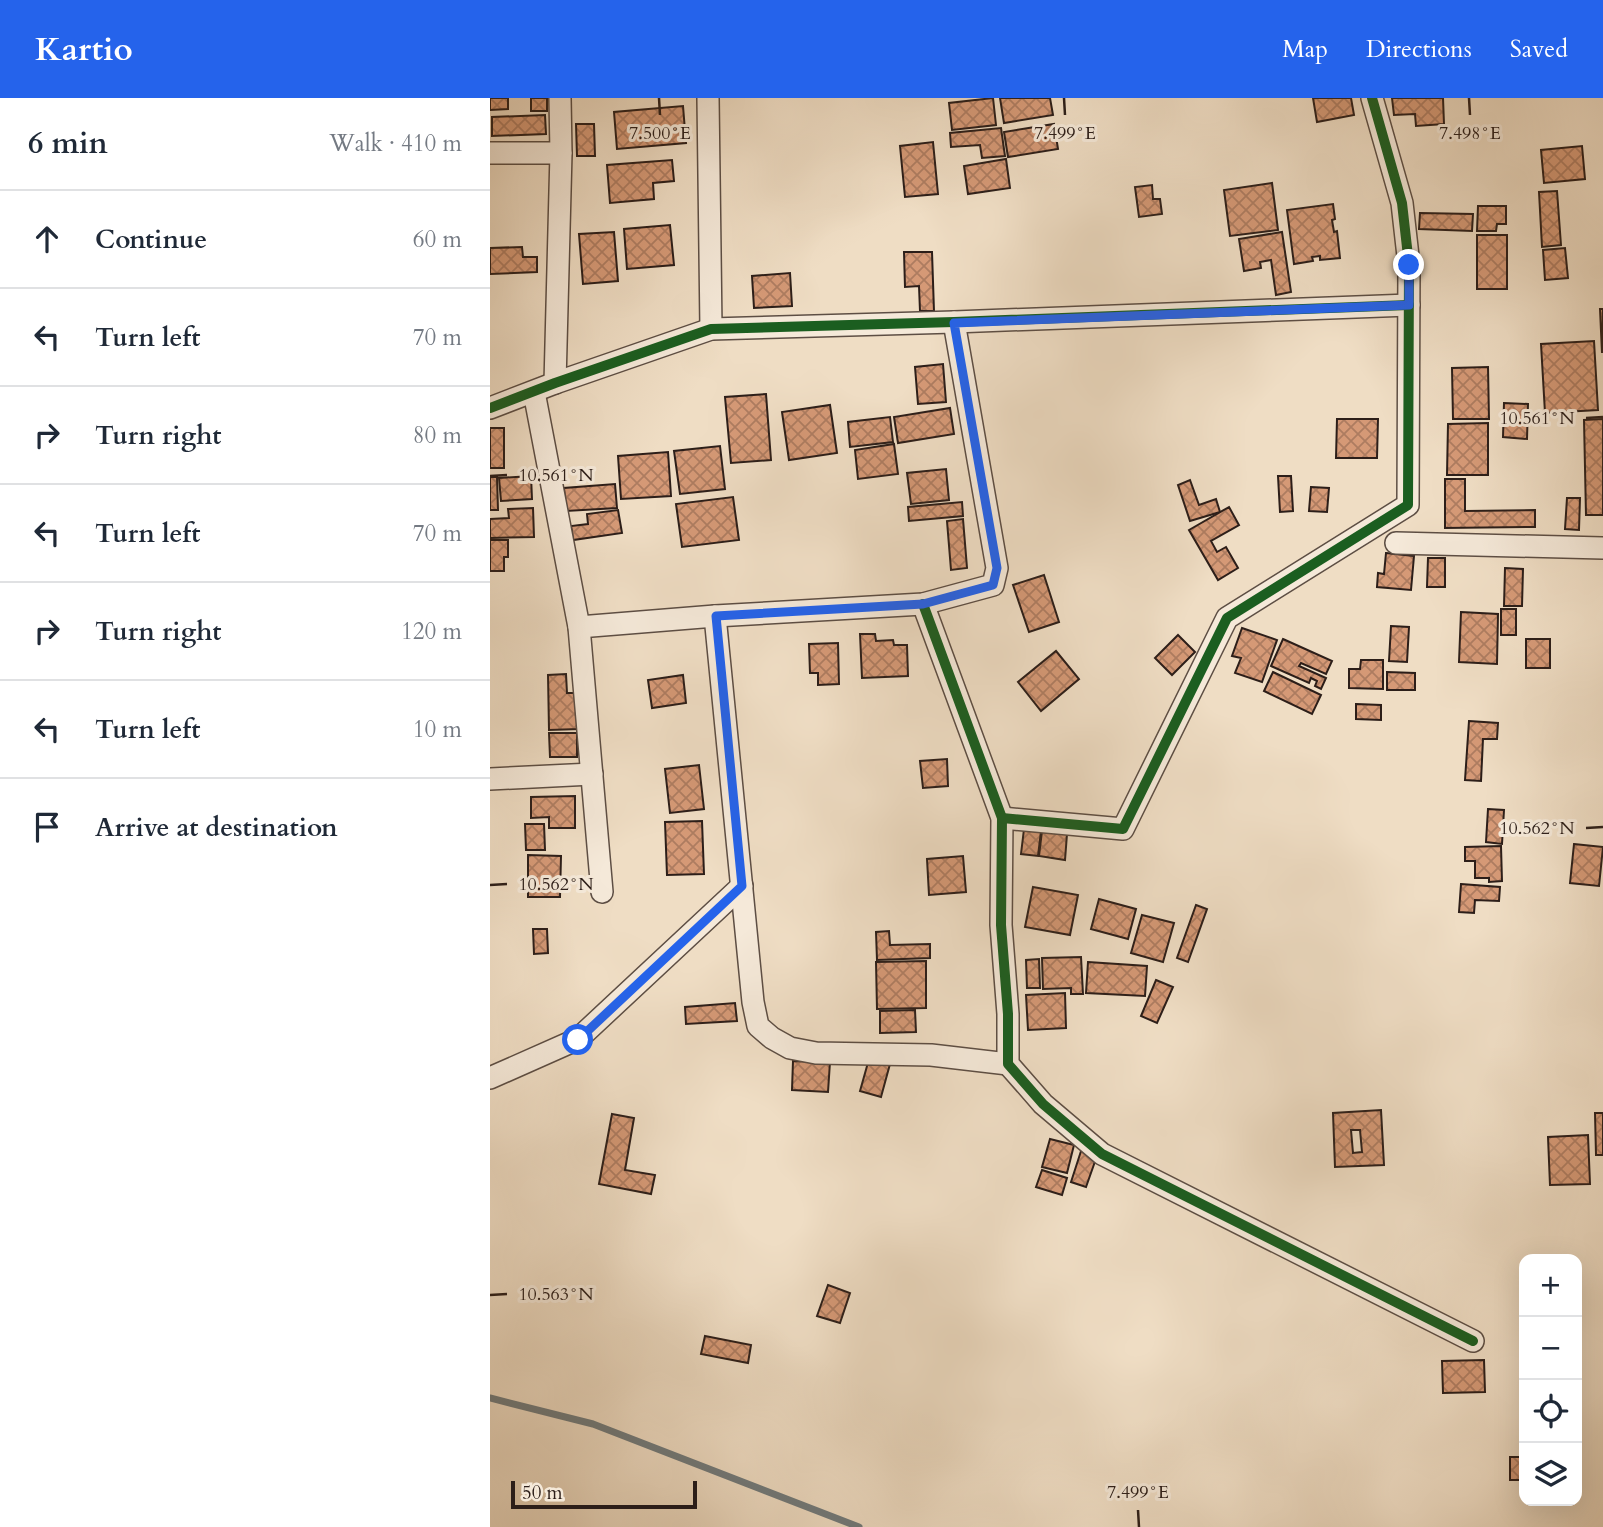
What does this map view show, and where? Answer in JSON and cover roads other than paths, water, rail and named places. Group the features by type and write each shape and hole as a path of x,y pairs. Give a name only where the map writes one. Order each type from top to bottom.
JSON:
{"street":[{"path":"555,383 560,98"},
{"path":"708,98 711,329"},
{"path":"1002,818 1123,829 1227,618 1408,505 1409,265 1402,203 1372,98"},
{"path":"490,153 561,153"},
{"path":"490,408 711,329 954,323 1409,305"},
{"path":"579,627 923,604 993,585 997,568 954,323"},
{"path":"534,392 579,627 601,892"},
{"path":"1396,543 1603,548"},
{"path":"923,604 1002,818 1001,925 1008,1014 1008,1064 1043,1104 1102,1154 1473,1341"},
{"path":"716,616 753,1002 758,1026 790,1048 816,1053 930,1055 1008,1064"},
{"path":"490,779 592,774"},
{"path":"490,1078 578,1040 742,886"}],"waterway":[{"path":"490,1398 593,1424 859,1527"}]}
